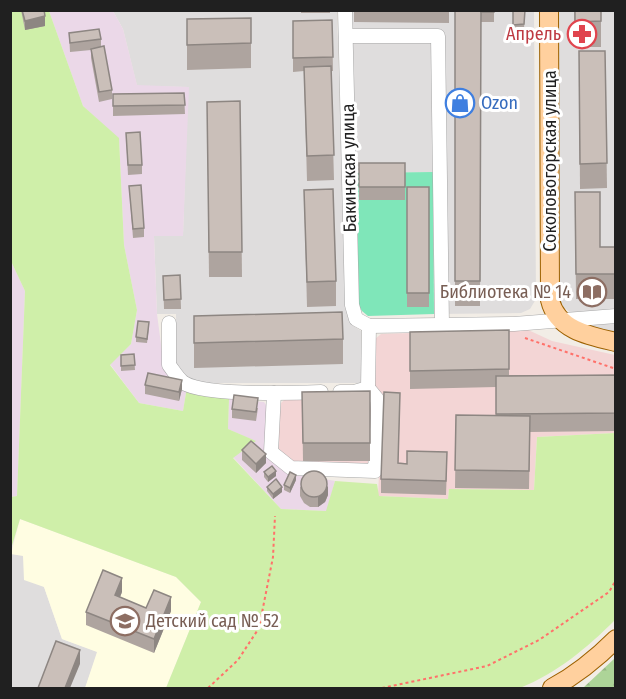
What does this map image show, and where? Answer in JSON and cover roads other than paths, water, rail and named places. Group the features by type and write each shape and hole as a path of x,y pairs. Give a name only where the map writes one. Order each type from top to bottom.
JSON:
{"main road":[{"name":"Соколовогорская улица","path":"549,10 550,300 556,316"},
{"path":"556,316 585,335 615,342"},
{"path":"552,688 599,656 615,639"}],"street":[{"name":"Бакинская улица","path":"345,10 352,305 356,319 365,325 368,388"},
{"path":"346,36 438,36 442,325"},
{"path":"365,325 514,324 556,316 615,316"},
{"path":"169,323 169,365 184,383 206,390 274,393 354,392 368,388 377,399 378,410 375,471 291,468 272,452 274,393"}],"place":[{"name":"Апрель","path":"582,34"},
{"name":"Ozon","path":"460,103"},
{"name":"Библиотека № 14","path":"592,292"},
{"name":"Детский сад № 52","path":"125,621"}]}
